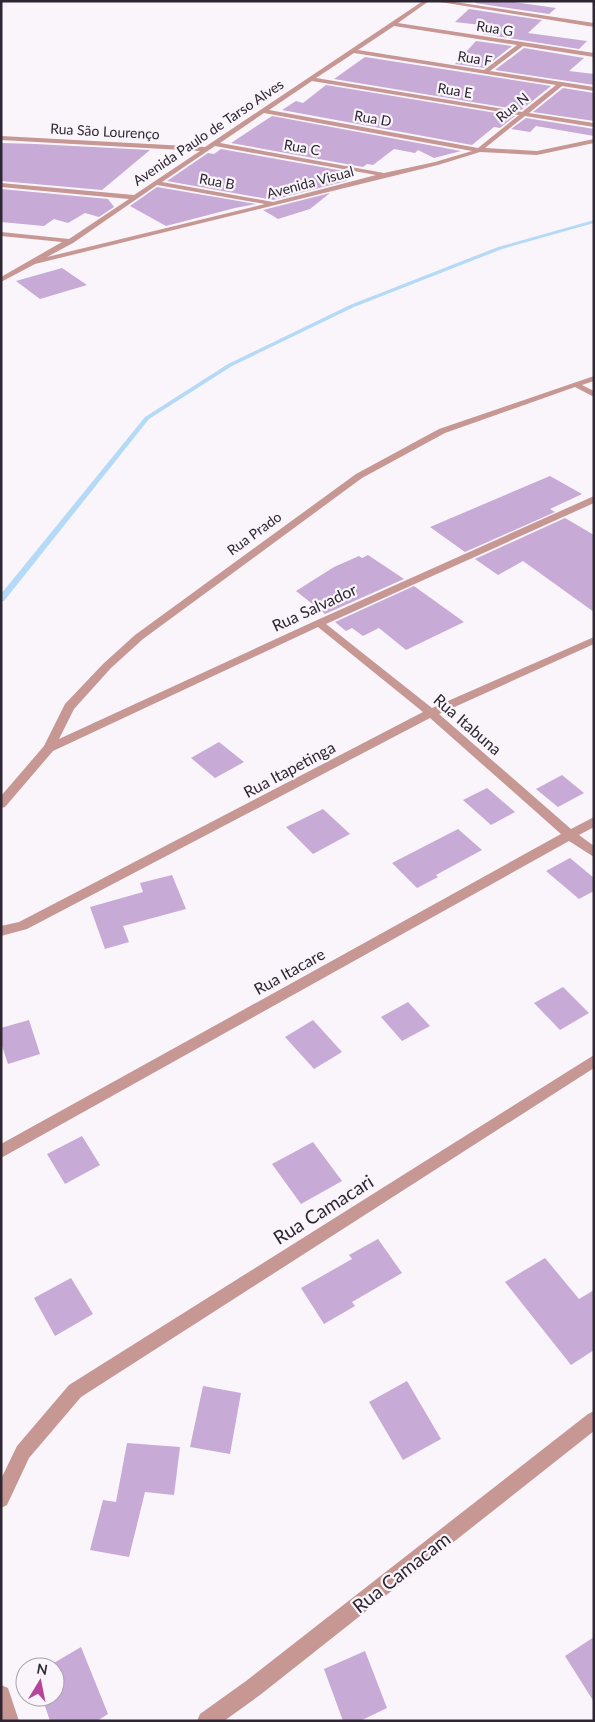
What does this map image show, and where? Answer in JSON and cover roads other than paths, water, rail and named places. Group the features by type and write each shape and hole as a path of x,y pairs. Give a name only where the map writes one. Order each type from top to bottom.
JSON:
{"street":[{"name":"Avenida Paulo de Tarso Alves","path":"1,280 70,241 427,1"},
{"path":"436,1 594,25"},
{"name":"Rua G","path":"393,24 593,53"},
{"path":"485,72 522,44"},
{"name":"Rua F","path":"352,51 594,89"},
{"name":"Rua E","path":"312,79 594,125"},
{"name":"Rua N","path":"479,150 560,84"},
{"name":"Rua D","path":"263,111 479,150"},
{"name":"Rua São Lourenço","path":"1,138 206,149"},
{"name":"Avenida Visual","path":"35,262 275,204 479,150 537,153 594,142"},
{"name":"Rua C","path":"214,144 384,174"},
{"name":"Rua B","path":"155,183 275,204"},
{"path":"1,184 134,197"},
{"path":"1,234 70,241"},
{"name":"Rua Prado","path":"1,804 49,748 69,707 107,666 139,637 359,476 442,431 594,378"},
{"path":"576,384 594,395"},
{"name":"Rua Salvador","path":"49,748 594,499"},
{"name":"Rua Itabuna","path":"319,623 431,713 570,835 594,853"},
{"name":"Rua Itapetinga","path":"1,931 22,926 431,713 594,640"},
{"name":"Rua Itacare","path":"1,1152 594,822"},
{"name":"Rua Camacari","path":"1,1499 23,1452 75,1391 594,1061"},
{"name":"Rua Camacam","path":"207,1721 261,1682 594,1420"},
{"path":"1,1695 9,1721"}],"waterway":[{"path":"1,599 147,418 230,365 352,306 500,248 594,221"}]}
